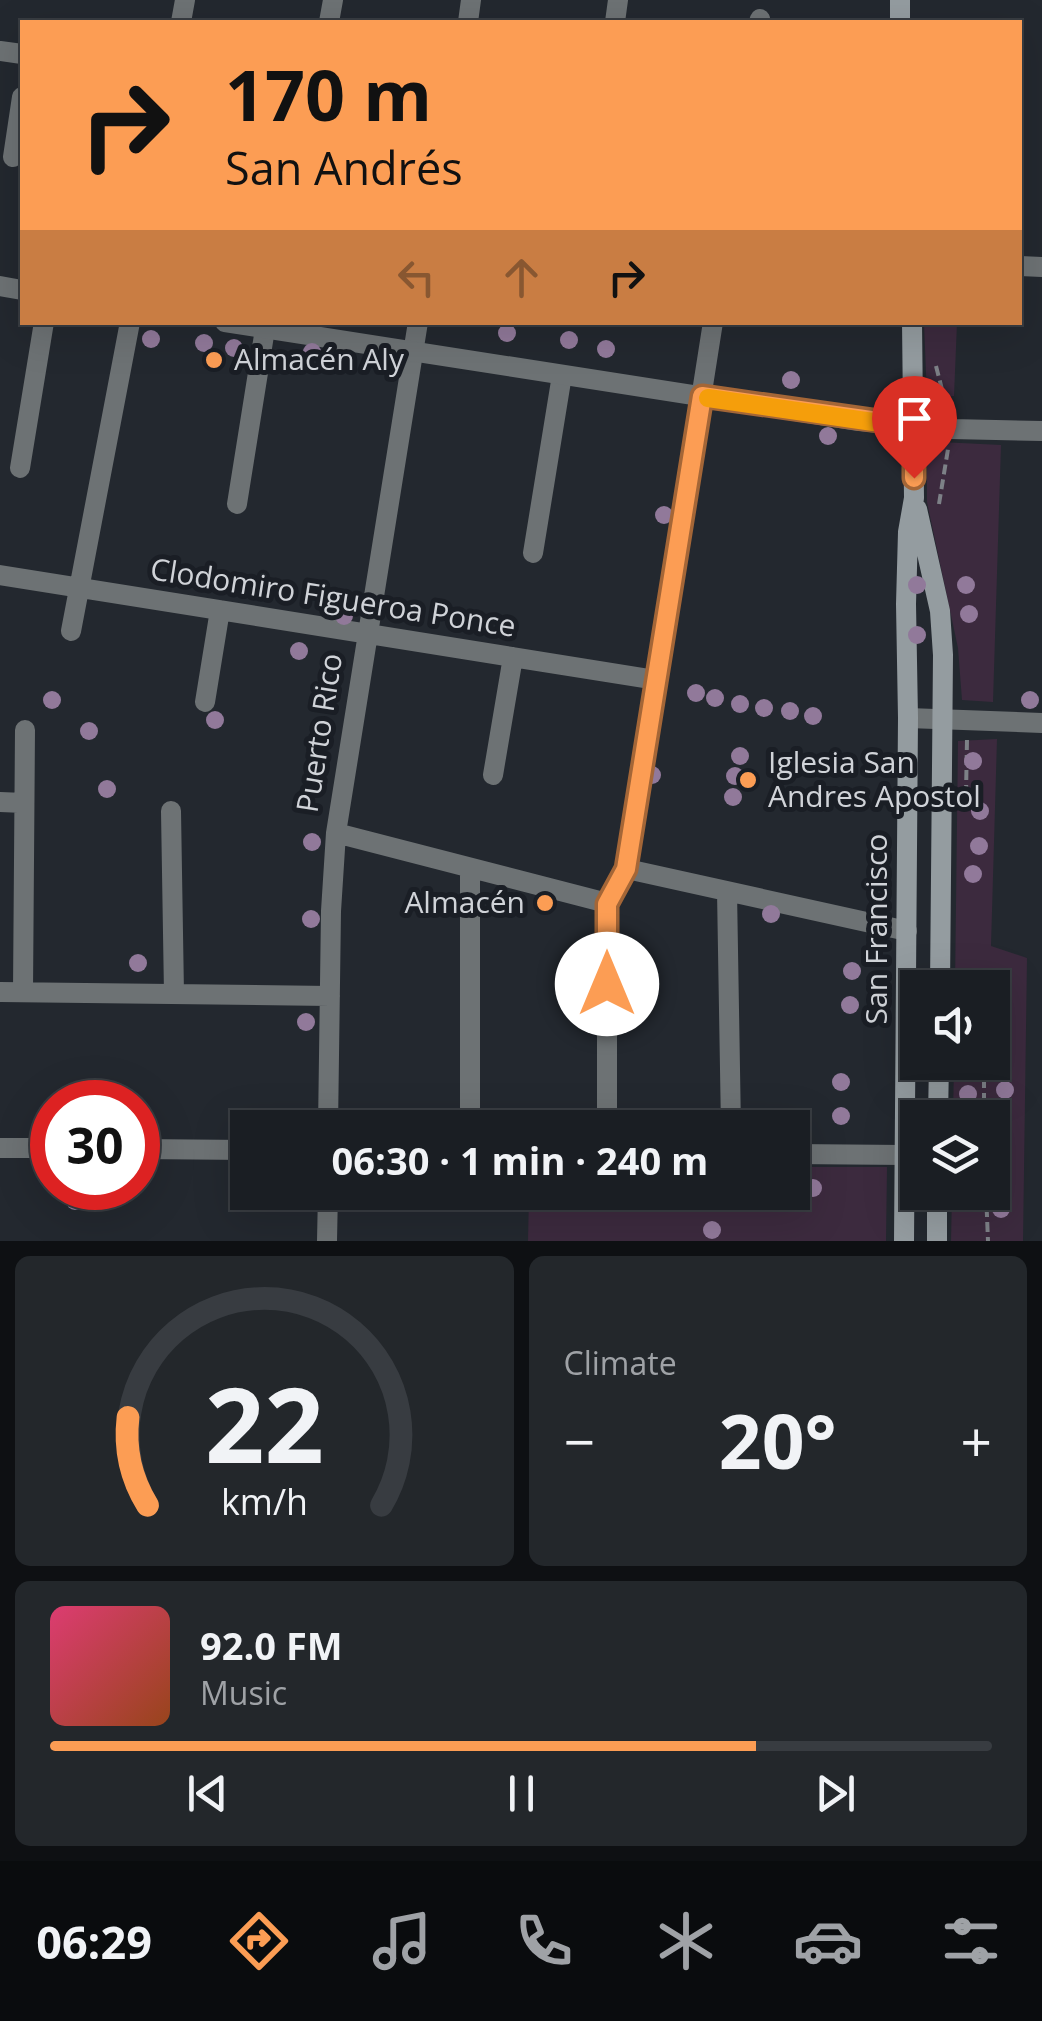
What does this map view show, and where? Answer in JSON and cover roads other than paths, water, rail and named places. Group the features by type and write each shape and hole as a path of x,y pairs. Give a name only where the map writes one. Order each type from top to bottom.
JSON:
{"main road":[{"name":"San Francisco","path":"905,1100 906,604 914,498 912,325"},
{"name":"San Francisco","path":"914,498 940,611 944,721 940,970"},
{"name":"San Francisco","path":"904,1210 904,1241"},
{"path":"937,1210 937,1241"}],"street":[{"path":"13,157 20,110"},
{"path":"20,468 44,325"},
{"path":"72,631 129,325"},
{"path":"243,325 914,426 1042,431"},
{"name":"Puerto Rico","path":"328,1110 336,834 418,325"},
{"path":"607,1110 607,904 626,869 713,325"},
{"path":"238,504 265,329"},
{"path":"533,554 562,375"},
{"name":"Clodomiro Figueroa Ponce","path":"0,575 656,680"},
{"path":"205,702 220,610"},
{"path":"493,774 513,657"},
{"path":"908,718 1042,723"},
{"path":"23,992 25,730"},
{"path":"0,802 24,803"},
{"path":"171,811 174,994"},
{"path":"336,834 607,904"},
{"path":"626,869 907,931"},
{"path":"470,870 470,1110"},
{"path":"728,890 731,1110"},
{"path":"0,992 330,996"},
{"path":"0,1148 30,1148"},
{"path":"160,1149 230,1150"},
{"path":"810,1154 900,1155"},
{"path":"327,1241 328,1210"}],"place":[{"name":"Almacén Aly","path":"214,360"},
{"name":"Iglesia San Andres Apostol","path":"748,780"},
{"name":"Almacén","path":"545,903"}]}
